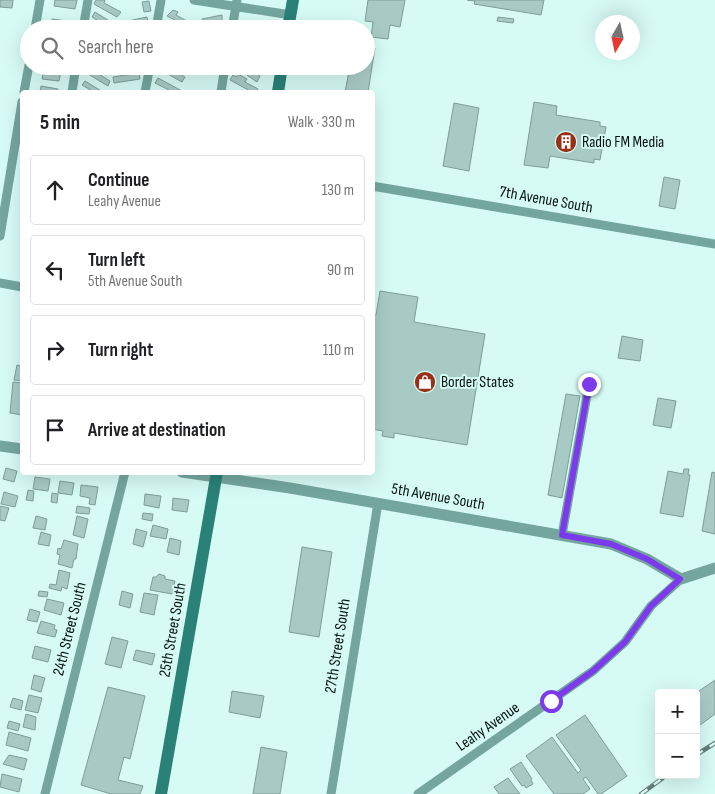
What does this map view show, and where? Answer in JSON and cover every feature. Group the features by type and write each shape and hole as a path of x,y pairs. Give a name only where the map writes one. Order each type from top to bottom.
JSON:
{"main road":[{"path":"290,20 293,0"},
{"path":"278,90 281,75"},
{"name":"25th Street South","path":"161,794 217,475"}],"street":[{"path":"37,20 40,0"},
{"path":"85,20 88,0"},
{"path":"158,20 161,0"},
{"path":"194,0 236,3 291,15"},
{"path":"233,20 236,3"},
{"path":"24,90 27,75"},
{"path":"72,90 75,75"},
{"path":"146,90 149,75"},
{"path":"221,90 224,75"},
{"path":"0,236 20,128"},
{"name":"7th Avenue South","path":"375,187 715,244"},
{"path":"0,284 20,287"},
{"path":"562,535 589,384"},
{"path":"0,446 20,449"},
{"name":"24th Street South","path":"45,794 124,475"},
{"name":"5th Avenue South","path":"217,475 611,544 647,559 680,579"},
{"name":"27th Street South","path":"331,794 378,503"},
{"path":"680,579 715,568"},
{"name":"Leahy Avenue","path":"418,794 593,671 625,642 651,606 680,579"}],"building":[{"path":"0,0 13,0 12,8 0,7"},
{"path":"55,0 77,0 75,9 54,6"},
{"path":"96,0 105,0 104,3 121,12 117,17 94,4"},
{"path":"368,0 405,0 400,27 390,25 388,39 375,37 375,20 365,20"},
{"path":"467,0 544,0 541,15 474,4 475,1"},
{"path":"149,1 151,11 144,12 142,2"},
{"path":"173,10 178,12 176,15 185,20 175,20 167,16"},
{"path":"95,12 108,20 97,20 92,17"},
{"path":"222,15 222,20 202,19"},
{"path":"147,17 148,20 133,20"},
{"path":"498,17 514,19 513,23 497,21"},
{"path":"43,75 60,75 59,81 42,79"},
{"path":"90,75 100,75 110,81 108,86"},
{"path":"139,75 140,79 114,83 113,77"},
{"path":"170,75 181,75 185,77 182,82"},
{"path":"233,75 236,77 240,75 247,79 245,82 258,89 248,90 230,80"},
{"path":"247,75 260,76 257,82"},
{"path":"348,75 371,75 368,90 345,90"},
{"path":"158,78 180,90 169,90 155,83"},
{"path":"85,81 100,90 91,90 82,85"},
{"path":"41,86 58,89 58,90 40,90"},
{"name":"Radio FM Media","path":"534,102 557,106 556,115 600,122 600,126 606,127 600,160 594,159 594,163 550,156 548,168 524,165"},
{"path":"454,103 479,108 469,171 443,166"},
{"path":"664,177 680,180 675,209 659,206"},
{"name":"Border States","path":"380,291 418,297 414,322 485,334 467,445 394,433 394,438 382,436 383,431 375,430 376,315"},
{"path":"622,336 643,340 640,361 618,358"},
{"path":"17,365 20,366 20,381 14,380"},
{"path":"13,382 20,383 20,415 10,413"},
{"path":"566,394 580,396 562,498 548,495"},
{"path":"658,398 676,401 671,428 653,425"},
{"path":"6,468 17,471 14,482 3,479"},
{"path":"684,469 689,469 688,475 690,475 683,517 660,513 668,471 683,474"},
{"path":"712,472 715,473 715,534 702,531"},
{"path":"35,477 50,479 48,491 33,489"},
{"path":"60,481 74,483 72,495 58,493"},
{"path":"81,485 98,487 95,505 89,504 90,498 80,496"},
{"path":"28,490 34,491 33,501 26,500"},
{"path":"4,492 18,496 15,507 1,504"},
{"path":"52,493 58,494 57,503 51,502"},
{"path":"145,494 161,496 159,508 144,505"},
{"path":"173,498 189,500 187,512 172,510"},
{"path":"0,506 9,508 5,521 0,520"},
{"path":"77,506 90,508 89,514 76,513"},
{"path":"143,513 153,514 152,521 142,519"},
{"path":"36,516 47,519 45,530 33,528"},
{"path":"77,516 88,519 84,538 73,535"},
{"path":"153,525 168,529 166,539 150,536"},
{"path":"136,529 147,532 143,547 133,544"},
{"path":"41,532 51,535 49,546 38,544"},
{"path":"170,538 181,541 179,555 167,552"},
{"path":"64,540 78,544 76,559 74,559 72,568 58,564 60,555 57,554 58,548 61,549"},
{"path":"302,547 332,552 319,637 289,632"},
{"path":"59,570 70,573 67,589 62,587 61,591 49,588 50,584 56,585"},
{"path":"159,574 165,576 165,579 175,581 172,594 150,590 153,577"},
{"path":"39,591 48,592 47,597 38,596"},
{"path":"122,591 133,594 130,608 119,605"},
{"path":"144,593 158,595 154,615 140,612"},
{"path":"47,599 64,603 61,615 44,610"},
{"path":"30,609 40,612 37,622 27,620"},
{"path":"41,621 55,625 54,629 57,630 55,637 37,633"},
{"path":"112,637 128,641 121,668 105,664"},
{"path":"35,646 51,650 48,662 32,658"},
{"path":"136,650 155,654 152,665 133,660"},
{"path":"34,675 45,678 41,692 31,689"},
{"path":"715,680 715,714 700,725 700,690"},
{"path":"108,687 145,696 130,759 124,757 118,780 143,786 140,794 111,794 81,785"},
{"path":"232,691 264,696 260,718 229,712"},
{"path":"29,695 42,698 38,713 25,710"},
{"path":"13,698 23,701 21,710 10,707"},
{"path":"26,714 36,717 35,730 23,727"},
{"path":"585,715 627,776 601,794 598,794 586,777 583,779 590,789 583,794 554,794 526,756 552,737 578,773 581,770 556,735"},
{"path":"9,721 20,724 18,731 7,728"},
{"path":"9,732 31,738 28,751 6,745"},
{"path":"261,747 287,752 280,794 253,794"},
{"path":"9,755 27,759 24,770 3,764"},
{"path":"521,762 532,779 533,784 526,788 524,785 522,786 510,769"},
{"path":"2,774 22,779 19,792 0,787"},
{"path":"508,778 520,794 499,794 494,787"}],"railway":[{"path":"700,752 715,743"},
{"path":"641,794 662,779"}],"place":[{"name":"Radio FM Media","path":"566,142"},
{"name":"Border States","path":"425,382"}],"route":[{"path":"551,701 593,671 625,642 651,606 680,579 647,559 611,544 562,535 589,384"}]}
